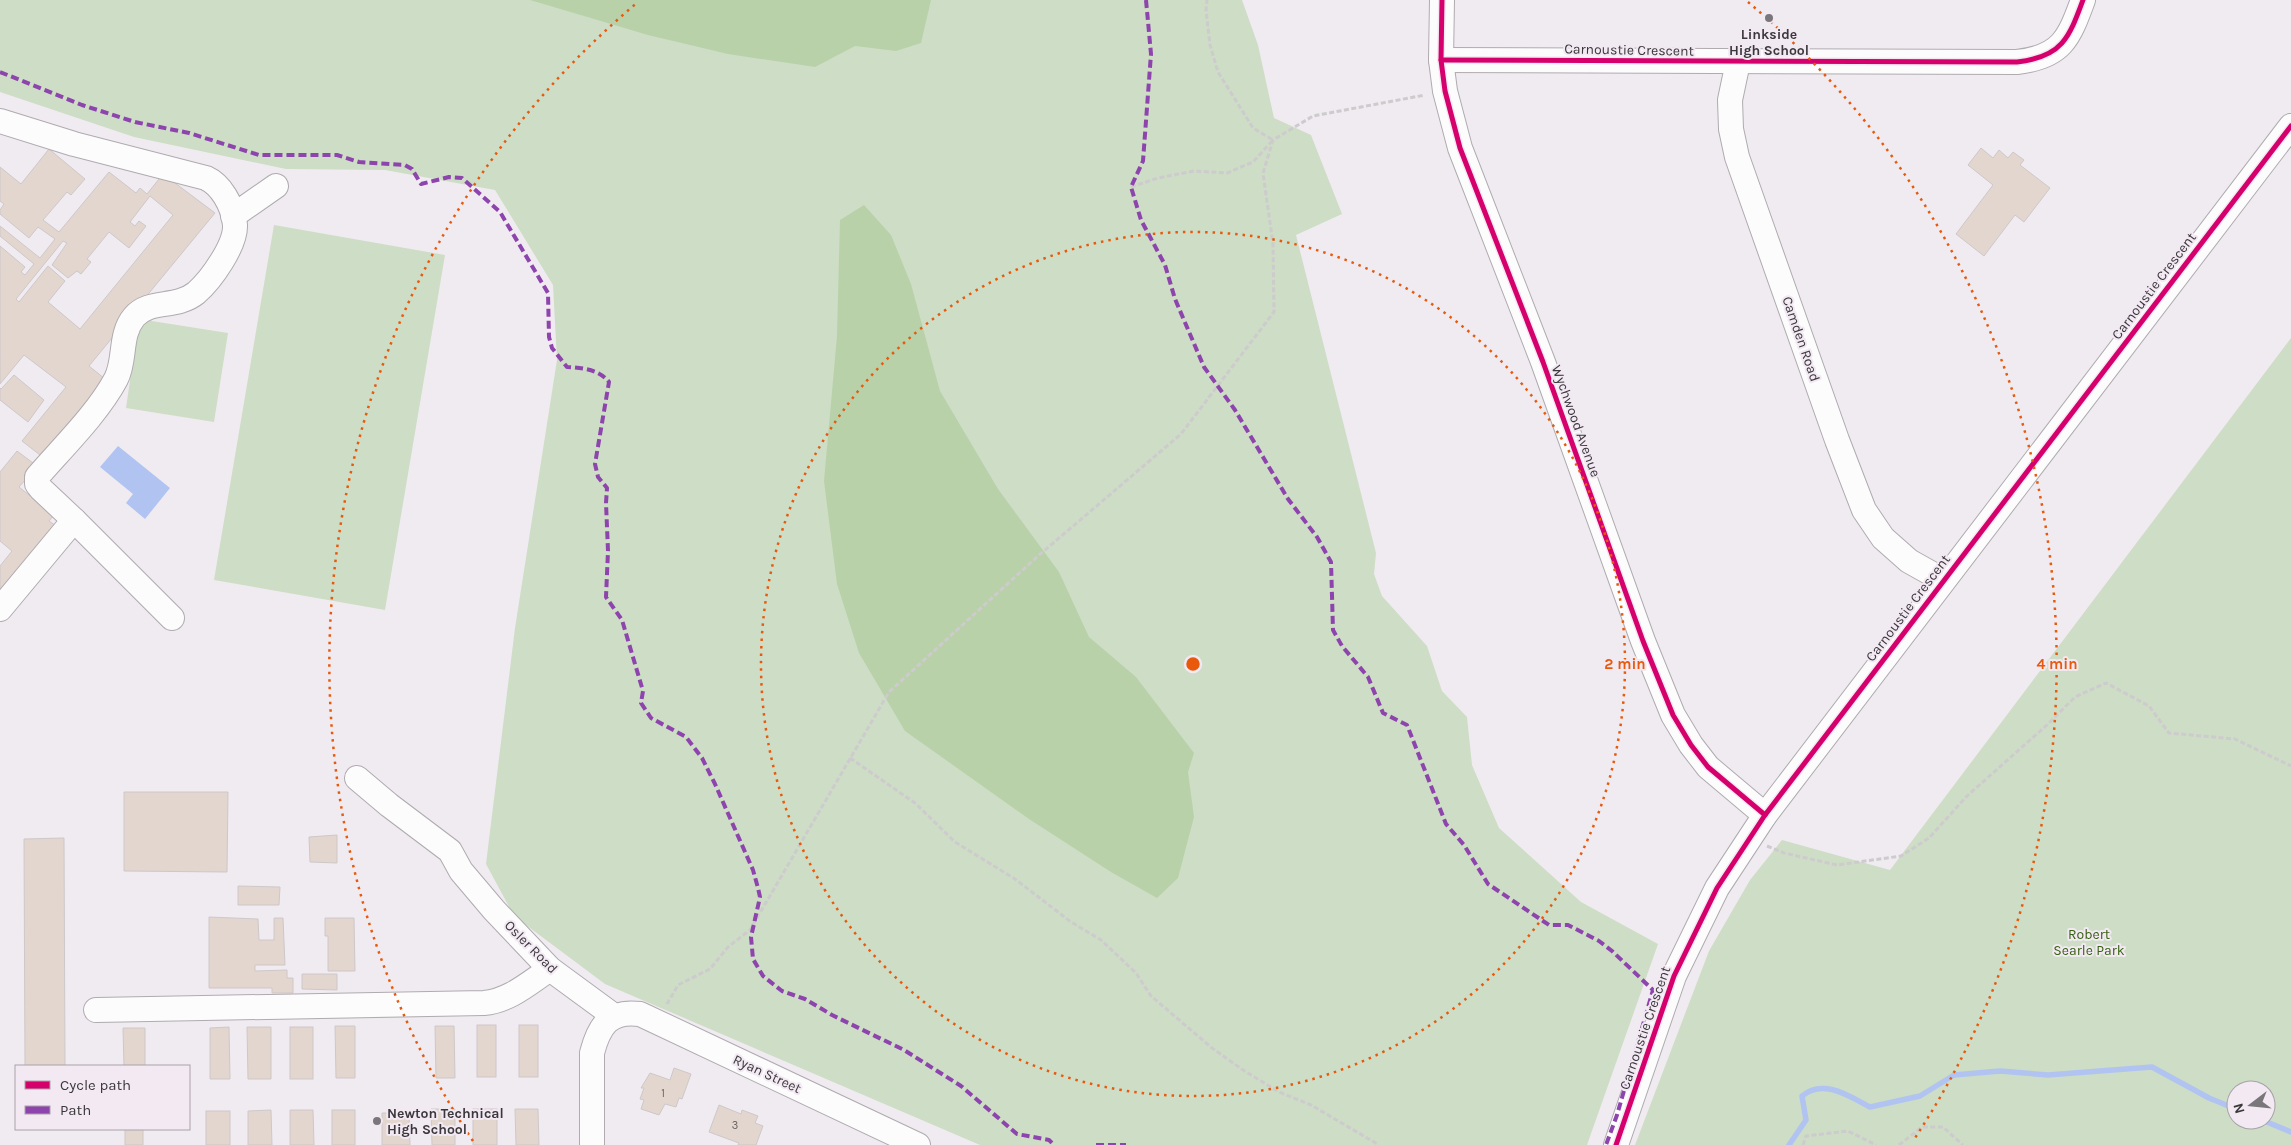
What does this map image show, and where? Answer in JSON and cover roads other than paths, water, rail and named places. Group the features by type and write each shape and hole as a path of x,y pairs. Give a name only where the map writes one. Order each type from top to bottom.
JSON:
{"street":[{"name":"Wychwood Avenue","path":"1442,0 1441,60 1445,91 1460,148 1540,352 1643,641 1673,715 1691,745 1708,766 1765,815"},
{"name":"Carnoustie Crescent","path":"1441,60 1973,63 2029,61 2051,52 2067,39 2073,29 2083,0"},
{"name":"Camden Road","path":"1738,62 1730,100 1731,129 1737,157 1840,449 1864,510 1883,538 1909,561 1943,580"},
{"path":"0,121 74,144 206,178 219,188 227,200 233,216 235,227 229,249 207,282 195,294 181,302 150,306 133,318 127,330 117,377 102,400 37,477 37,484 41,489 172,618"},
{"name":"Carnoustie Crescent","path":"1616,1145 1674,976 1718,888 1765,815 2291,126"},
{"path":"233,216 276,186"},
{"path":"0,609 74,520"},
{"name":"Osler Road","path":"357,778 450,851 460,870 494,910 550,969 614,1016"},
{"path":"96,1010 496,1002 507,998 550,969"},
{"name":"Ryan Street","path":"614,1016 628,1012 640,1014 918,1145"},
{"path":"592,1145 592,1052 600,1029 614,1016"}],"water":[{"path":"118,446 170,488 145,519 126,503 133,494 100,467"}],"waterway":[{"path":"1789,1145 1806,1120 1802,1096 1810,1091 1819,1089 1836,1091 1870,1107 1920,1096 1954,1075 2000,1071 2048,1075 2152,1067 2209,1098 2226,1105"},
{"path":"2276,1126 2291,1132"}],"place":[{"name":"Linkside High School","path":"1769,18"},
{"name":"Newton Technical High School","path":"377,1121"}],"park label":[{"name":"Robert Searle Park","path":"2089,942"}]}
